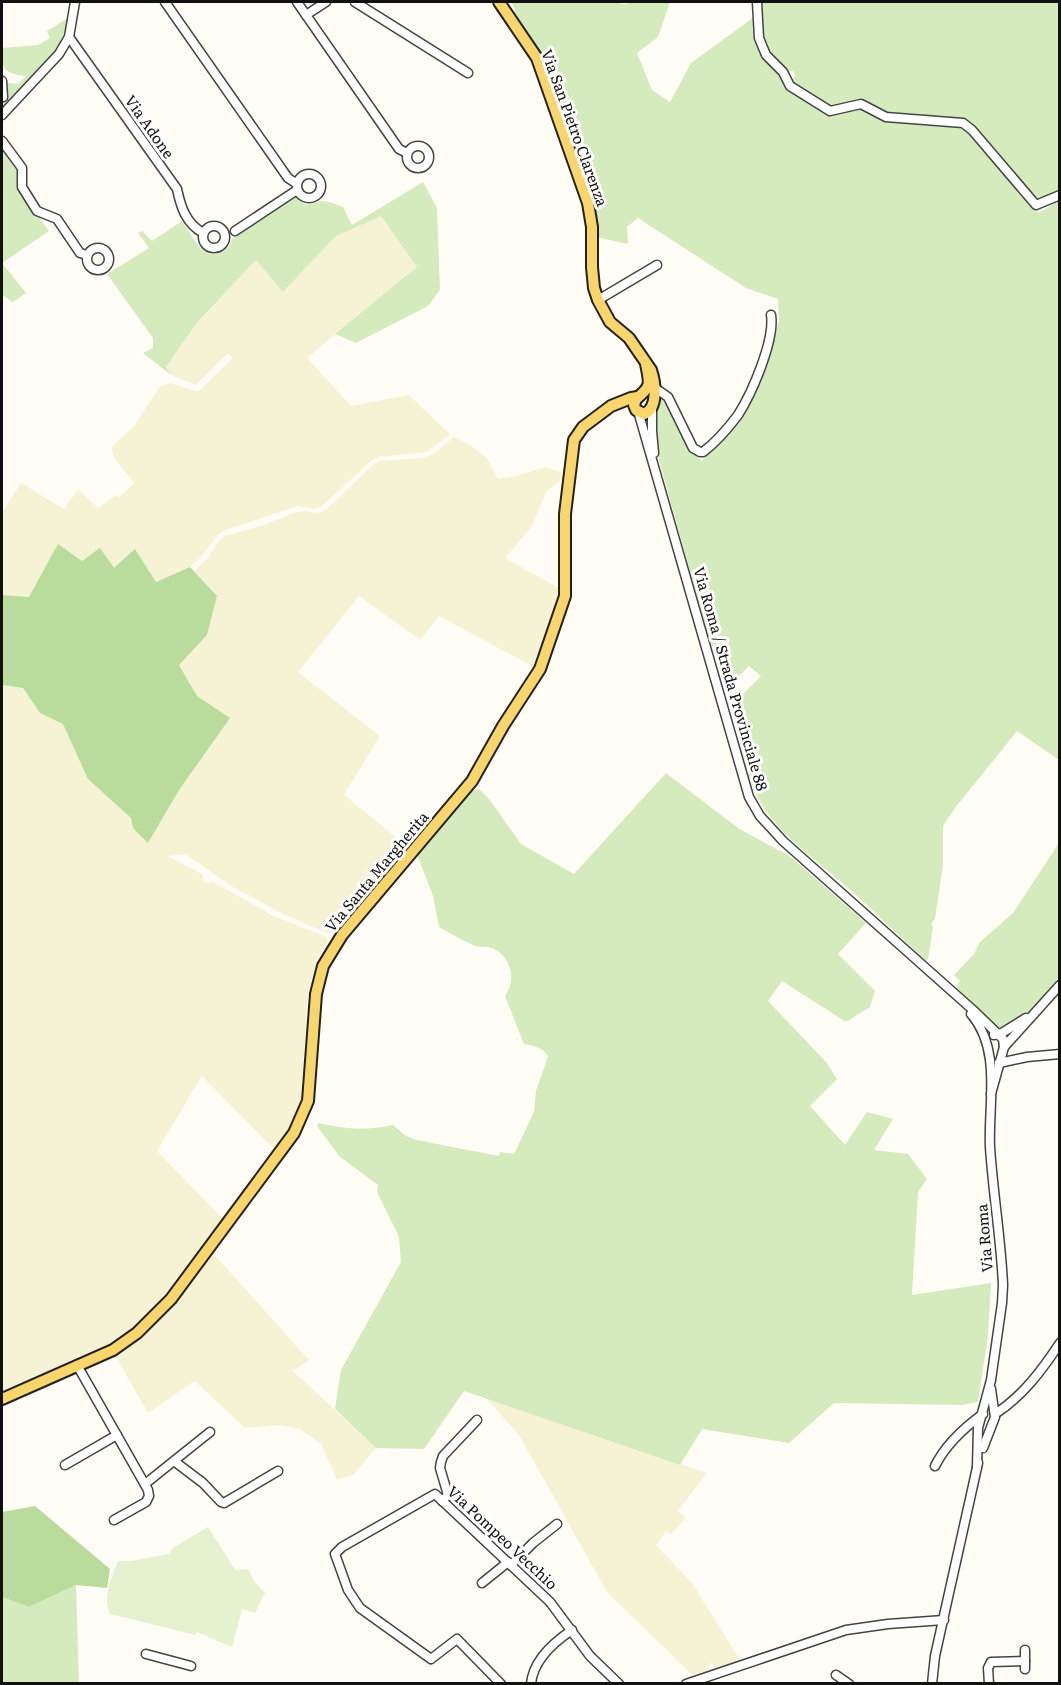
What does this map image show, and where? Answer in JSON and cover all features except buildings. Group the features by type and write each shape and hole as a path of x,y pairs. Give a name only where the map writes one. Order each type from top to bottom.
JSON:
{"main road":[{"name":"Via San Pietro Clarenza","path":"499,2 537,58 588,203 592,237 591,267 598,300"},
{"path":"598,300 610,321 629,338 651,370 655,388 652,404 647,413 618,408 602,413"},
{"path":"637,411 634,402 649,385 646,364"},
{"path":"640,396 649,397 652,404"},
{"name":"Via Santa Margherita","path":"2,1399 124,1343 155,1317 234,1216 300,1123 308,1101 316,994 323,966 342,935 472,781 544,661 565,596 565,526 573,440 583,427 602,413 623,401 640,396"}],"street":[{"path":"2,115 54,61 69,37 75,2"},
{"path":"165,2 288,178 297,187 234,231"},
{"path":"297,2 399,149 407,153"},
{"path":"306,15 326,2"},
{"path":"355,2 468,73"},
{"path":"757,2 759,38 766,55 783,72 790,86 830,111 861,104 886,117 963,123 972,130 1036,205 1059,195"},
{"name":"Via Adone","path":"69,37 177,189 181,209 192,225 203,233"},
{"path":"2,81 3,97"},
{"path":"2,141 22,168 22,187 37,211 57,219 80,253 87,255"},
{"path":"598,300 657,265"},
{"path":"655,388 668,397 693,448 703,452 737,416 753,386 768,342 772,323 771,315"},
{"path":"652,404 655,469"},
{"path":"637,411 655,469"},
{"name":"Via Roma / Strada Provinciale 88","path":"655,469 749,797 760,816 783,841 956,995"},
{"path":"956,995 976,1019 992,1052 998,1052 1059,985"},
{"path":"956,995 1004,1042 991,1094"},
{"path":"991,1094 987,1044 989,1038 998,1036 1041,1007"},
{"path":"999,1063 1059,1054"},
{"name":"Via Roma","path":"991,1094 990,1148 1003,1285 991,1380"},
{"path":"994,1413 1023,1391 1044,1368 1059,1343"},
{"path":"77,1365 148,1490 148,1499 114,1520"},
{"path":"957,1437 982,1433 996,1417 991,1380"},
{"path":"927,1683 944,1620 977,1467 983,1414 991,1380"},
{"path":"935,1466 957,1437 987,1411 994,1413"},
{"path":"442,1501 447,1495 440,1468 443,1456 477,1420"},
{"path":"145,1484 210,1432"},
{"path":"64,1465 117,1435"},
{"path":"174,1461 224,1503 278,1472"},
{"name":"Via Pompeo Vecchio","path":"501,1683 457,1639 431,1659 369,1615 354,1600 335,1554 342,1547 435,1494 550,1602 590,1656 619,1683"},
{"path":"482,1583 557,1524"},
{"path":"686,1683 705,1680 846,1630 944,1620"},
{"path":"531,1683 535,1668 558,1640 572,1630"},
{"path":"988,1683 988,1668 991,1662 1025,1665 1025,1650"},
{"path":"146,1654 191,1666"},
{"path":"932,1683 935,1656"},
{"path":"836,1675 849,1683"}],"shaded area":[{"path":"381,216 417,267 307,358 351,406 409,395 450,434 427,452 379,457 371,461 321,507 315,509 298,506 228,529 219,534 190,567 156,582 82,561 29,597 2,595 2,513 21,483 64,509 78,489 98,508 116,495 118,498 134,483 113,456 112,447 135,425 160,386 171,383 198,392 233,358 228,353 196,385 171,375 166,367 197,324 256,260 283,292 336,236"},
{"path":"454,437 470,445 487,458 498,479 545,467 561,472 563,478 546,492 532,526 505,558 559,588 557,603 547,632 532,666 439,616 420,640 359,596 298,672 380,736 344,795 408,847 337,933 327,933 283,914 233,887 185,854 168,856 203,875 203,881 213,882 272,915 326,937 328,942 318,957 308,991 301,1101 295,1120 274,1149 202,1076 157,1151 223,1219 138,1324 110,1343 2,1391 2,685 23,688 40,713 63,724 88,779 131,818 148,842 179,790 197,696 179,664 207,635 217,596 194,571 208,558 224,536 258,527 296,512 318,513 326,510 374,464 380,461 422,458 432,455"},
{"path":"212,1252 309,1360 293,1371 376,1448 353,1475 337,1480 321,1444 300,1429 277,1425 245,1428 195,1381 148,1413 114,1354 129,1345 159,1319 175,1302"},
{"path":"486,1398 707,1473 678,1511 686,1518 671,1534 666,1531 656,1545 693,1584 740,1660 716,1668 712,1663 708,1666 709,1670 692,1675 607,1592 519,1435"}],"green space":[{"path":"511,2 620,2 628,4 629,2 670,2 658,37 637,53 652,90 670,102 691,63 754,17 756,39 763,58 776,70 788,89 830,116 862,109 884,121 943,127 960,126 967,129 1014,183 1017,192 1022,192 1035,211 1041,212 1059,200 1059,760 1017,731 943,826 943,865 926,961 856,895 793,841 766,811 756,793 748,774 749,771 747,767 744,767 734,714 736,701 761,676 749,666 734,681 730,671 710,643 659,460 655,427 657,391 670,408 688,446 702,461 739,415 757,385 779,321 778,299 746,288 638,218 627,227 628,244 596,237 575,154 580,152 578,147 573,147 567,132 571,130 570,126 565,125 514,15 515,9"},
{"path":"760,2 1059,2 1059,192 1035,201 1021,179 1019,180 972,127 887,115 860,101 829,108 791,83 795,75 793,71 786,71 768,53 761,36"},
{"path":"68,18 59,44 51,56 2,109 5,86 8,83 18,84 26,76 8,72 5,69 2,48 38,45 50,38 47,31"},
{"path":"2,148 20,175 18,188 49,231 2,263"},
{"path":"423,182 437,208 440,290 428,306 356,343 335,334 417,267 381,216 336,236 283,292 256,260 197,323 166,367 171,375 143,353 153,348 153,338 107,274 149,248 138,233 142,231 152,241 182,221 202,249 216,254 228,248 232,239 296,197 306,204 325,201 343,207 352,225"},
{"path":"2,263 26,293 13,302 2,295"},
{"path":"58,544 82,561 100,548 114,568 135,549 156,582 190,567 217,596 207,635 179,665 197,696 230,718 179,790 148,843 133,828 131,818 88,779 63,724 40,713 23,688 2,685 2,595 29,597"},
{"path":"666,773 738,828 791,857 866,923 838,954 875,991 870,1007 846,1022 782,981 768,1001 827,1063 837,1079 810,1106 845,1145 867,1112 893,1119 874,1150 908,1154 927,1179 918,1192 912,1295 991,1283 988,1336 978,1402 962,1405 834,1403 789,1443 702,1429 680,1465 464,1391 424,1449 376,1448 335,1409 341,1370 401,1262 399,1237 377,1192 378,1185 340,1157 317,1126 318,1123 355,1128 393,1125 406,1136 417,1140 499,1156 500,1152 514,1154 534,1112 536,1091 548,1056 534,1046 524,1044 505,996 511,982 511,975 504,956 492,948 473,945 439,927 433,896 416,852 469,791 479,789 489,799 521,844 574,874"},
{"path":"1059,843 1059,977 1025,1016 1000,1029 956,987 960,981 954,975 974,954 980,942 1013,913"},
{"path":"35,1506 110,1569 107,1588 76,1585 29,1607 2,1597 2,1512"},
{"path":"208,1527 235,1570 248,1569 254,1581 265,1593 255,1613 242,1609 232,1647 197,1632 195,1635 110,1614 107,1594 118,1561 169,1554 173,1548"},
{"path":"76,1585 79,1683 2,1683 2,1597 29,1607"}]}
